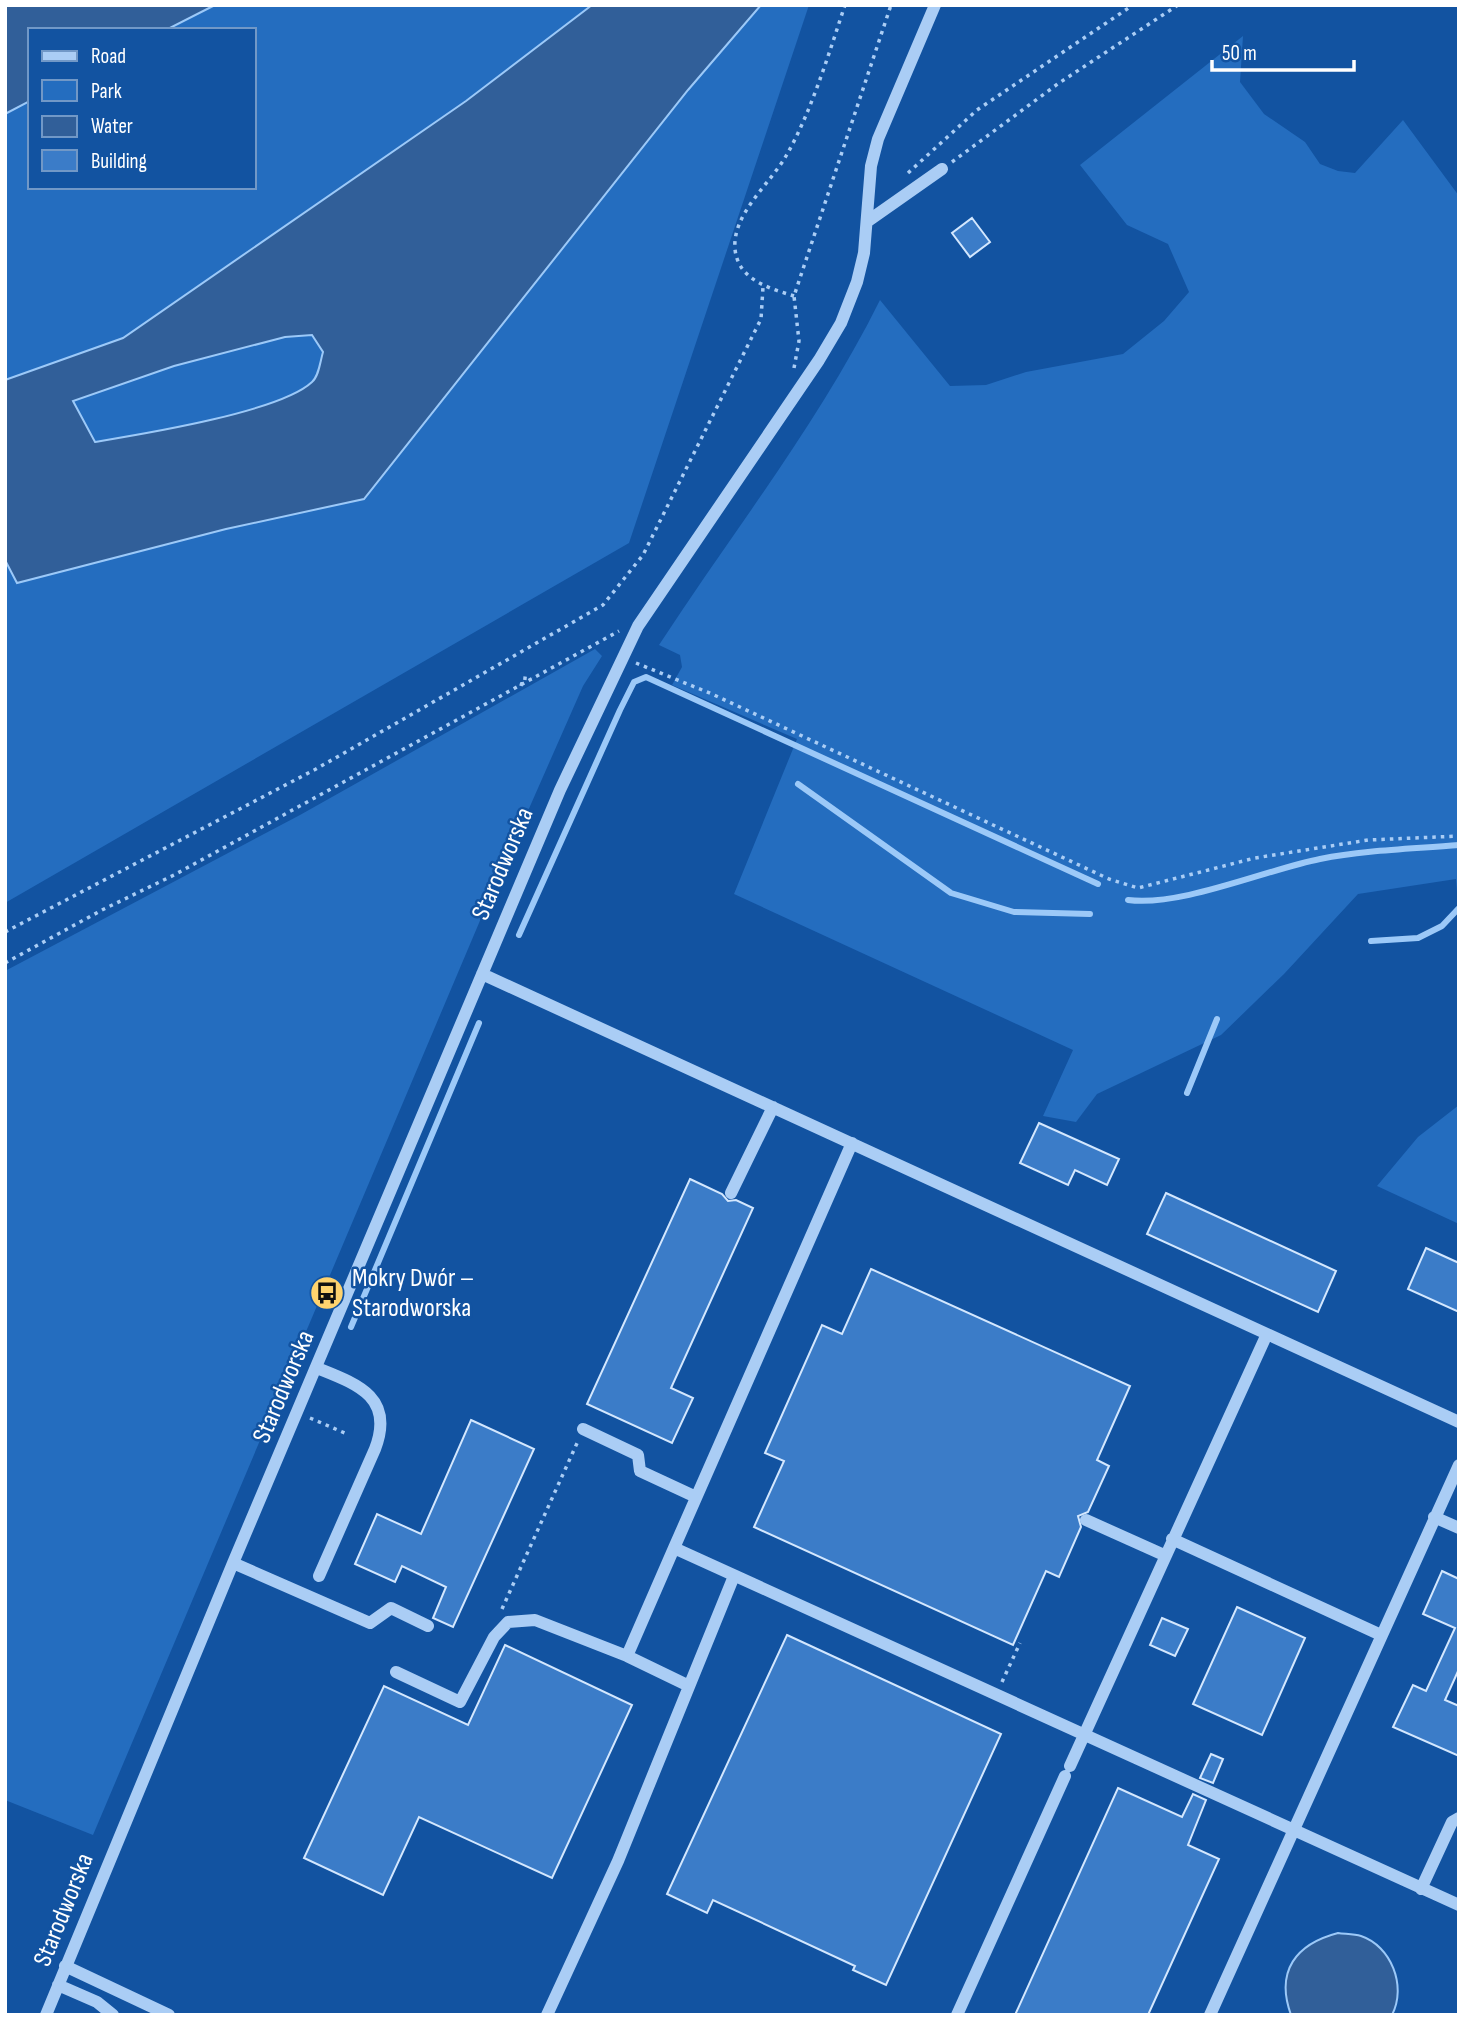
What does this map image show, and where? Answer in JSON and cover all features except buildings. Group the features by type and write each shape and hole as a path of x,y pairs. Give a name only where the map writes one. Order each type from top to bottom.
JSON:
{"street":[{"name":"Starodworska","path":"46,2015 233,1563 560,790 638,626 801,387 841,323 857,282 868,221 871,166 878,139 935,5"},
{"path":"868,221 942,169"},
{"path":"482,974 1459,1422"},
{"path":"731,1193 773,1107"},
{"path":"627,1656 852,1143"},
{"path":"957,2015 1164,1555 1268,1334"},
{"path":"317,1368 361,1387 370,1396 381,1418 381,1434 319,1576"},
{"path":"583,1429 638,1455 640,1471 696,1497"},
{"path":"1210,2015 1459,1465"},
{"path":"1434,1517 1459,1528"},
{"path":"1086,1520 1164,1555"},
{"path":"1172,1539 1381,1635"},
{"path":"674,1548 1459,1905"},
{"path":"233,1563 370,1623 391,1608 428,1626"},
{"path":"547,2015 618,1861 687,1685 734,1576"},
{"path":"396,1672 460,1702 494,1637 508,1622 535,1620 627,1656 687,1685"},
{"path":"1421,1889 1452,1822 1459,1818"},
{"path":"65,1966 169,2015"},
{"path":"58,1984 97,2002 113,2015"}],"path":[{"path":"794,296 763,286 750,277 739,262 736,233 740,219 787,155 845,5"},
{"path":"801,387 792,380 799,341 794,296 891,5"},
{"path":"903,177 977,110 1133,5"},
{"path":"942,169 1059,83 1178,5"},
{"path":"5,932 316,769 603,605 643,555 761,319 763,286"},
{"path":"5,963 102,910 186,869 622,630 638,626"},
{"path":"623,658 712,694 1109,879 1138,888 1255,858 1343,844 1459,836"},
{"path":"521,686 523,678 532,679"},
{"path":"308,1417 347,1434"},
{"path":"508,1622 502,1608 583,1429"},
{"path":"996,1695 1020,1643"}],"green space":[{"path":"5,5 809,5 629,543 5,903"},
{"path":"1243,36 1240,82 1264,114 1305,142 1320,164 1338,171 1355,173 1403,120 1459,196 1459,918 1456,879 1358,894 1284,974 1221,1035 1097,1094 1076,1122 1043,1116 1073,1050 734,894 797,739 672,685 682,667 680,655 659,645 803,433 880,300 950,386 986,385 1026,372 1123,354 1164,321 1189,292 1168,244 1127,225 1080,165"},
{"path":"595,649 602,656 583,686 490,897 93,1835 5,1800 5,971 300,815"},
{"path":"1459,1105 1459,1224 1377,1186 1418,1137"}],"water":[{"path":"5,5 215,5 170,28 28,28 28,102 5,114"},
{"path":"592,5 761,5 688,90 364,499 226,529 17,583 5,560 5,380 123,338 466,101","holes":["312,335 323,352 318,373 312,382 295,393 242,412 176,427 95,442 73,401 174,366 285,337"]},
{"path":"1338,1933 1358,1935 1372,1941 1388,1958 1397,1980 1398,1992 1392,2015 1291,2015 1286,1985 1293,1962 1300,1952 1311,1944"}],"waterway":[{"path":"519,935 620,710 634,682 646,677 1098,884"},
{"path":"798,784 951,893 1014,912 1090,914"},
{"path":"1128,900 1149,901 1198,893 1298,864 1337,856 1459,845"},
{"path":"1371,941 1418,938 1442,926 1459,908"},
{"path":"1187,1093 1217,1019"},
{"path":"351,1327 479,1023"}],"place":[{"name":"Mokry Dwór – Starodworska","path":"327,1293"}]}
